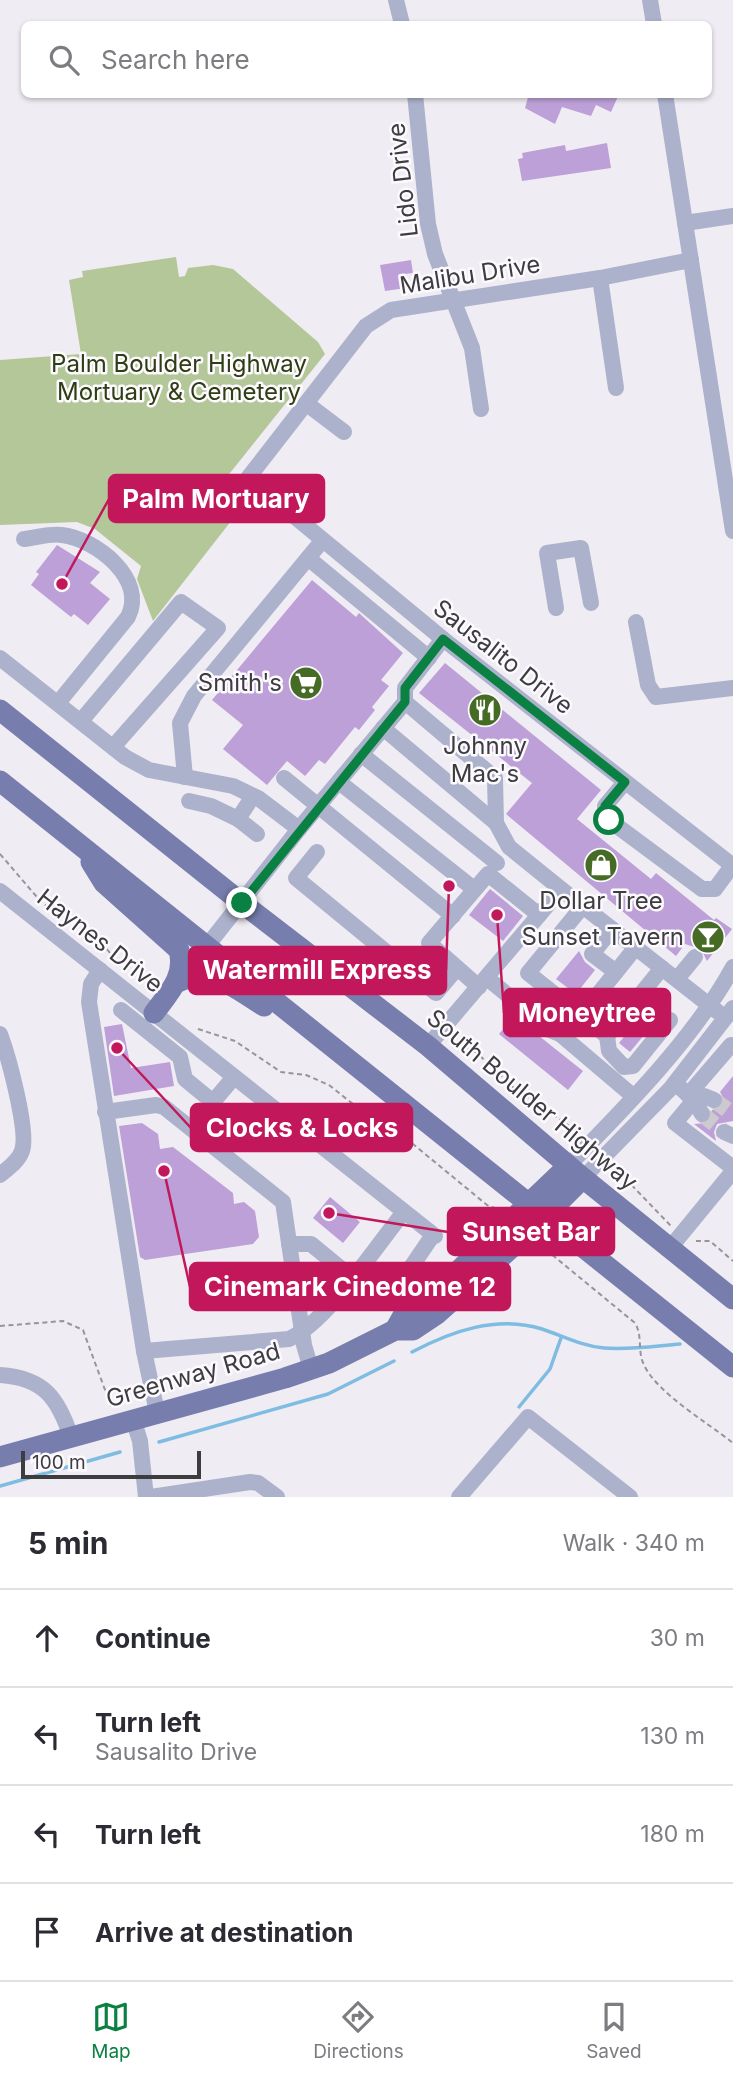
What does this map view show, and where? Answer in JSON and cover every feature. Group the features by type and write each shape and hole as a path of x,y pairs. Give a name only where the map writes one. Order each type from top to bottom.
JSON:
{"main road":[{"name":"South Boulder Highway","path":"0,710 242,903 434,1040 575,1172 671,1239 733,1299"},
{"path":"0,781 733,1367"},
{"path":"81,846 104,883 179,950 182,960 177,982 154,1013"},
{"path":"177,982 201,974 212,976 317,1035"},
{"name":"Greenway Road","path":"0,1457 311,1369 395,1330 413,1330 436,1314 575,1172"}],"street":[{"path":"396,0 401,21"},
{"path":"650,0 654,21"},
{"name":"Lido Drive","path":"415,98 428,224 435,254 472,348 481,410"},
{"path":"666,98 733,531"},
{"path":"685,223 733,216"},
{"name":"Malibu Drive","path":"248,478 366,327 382,314 453,299 600,278 691,260"},
{"path":"600,278 617,388"},
{"path":"307,404 344,432"},
{"name":"Sausalito Drive","path":"248,478 443,639 733,866"},
{"path":"24,539 59,534 76,538 108,557 124,575 132,593 133,603 128,617 58,703"},
{"path":"184,777 180,723 194,696 322,541"},
{"path":"556,608 547,553 581,548 590,603"},
{"path":"308,558 429,658"},
{"path":"81,721 181,602 218,628 113,747"},
{"path":"636,622 648,685 656,697 733,688"},
{"path":"207,946 299,829 405,702 405,688 443,639"},
{"path":"0,658 113,747 149,770 233,786 253,796 299,829"},
{"path":"405,702 495,778 496,823"},
{"path":"383,728 496,823 509,847 710,1004 724,1019 732,1046 695,1103"},
{"path":"361,754 492,868 539,915"},
{"path":"284,778 453,916"},
{"path":"339,782 474,889"},
{"path":"625,782 605,806 609,820 702,889 715,889 733,866"},
{"path":"238,819 253,796"},
{"path":"189,801 211,806 238,819 257,834"},
{"path":"509,847 429,943 457,968 483,982 550,1030 560,1034 633,1096"},
{"path":"317,852 296,878 436,993 457,968"},
{"path":"434,1040 561,889"},
{"name":"Haynes Drive","path":"0,891 434,1236 402,1279 377,1294 370,1295 351,1278"},
{"path":"583,906 528,973 607,1036 609,1051 624,1067 633,1066 670,1020"},
{"path":"612,929 592,954 616,972"},
{"path":"560,1034 571,1028 636,947"},
{"path":"677,979 695,957"},
{"path":"575,1172 633,1096 710,1004 733,967"},
{"path":"607,1036 662,968"},
{"path":"100,970 91,984 89,1002 144,1352 157,1412"},
{"path":"121,1010 180,1057 185,1079 213,1102 234,1077"},
{"path":"575,1172 675,1083 724,1019"},
{"path":"0,1034 11,1062 24,1144 13,1164 0,1175"},
{"path":"675,1083 695,1103"},
{"path":"671,1239 733,1169 675,1123 705,1096 714,1100"},
{"path":"105,1112 156,1105 164,1107 283,1202 311,1369"},
{"path":"144,1352 289,1339 303,1333 404,1212"},
{"path":"289,1244 311,1244 351,1278"},
{"path":"0,1375 20,1378 46,1390 62,1410 71,1437"},
{"path":"459,1497 528,1417 630,1497"},
{"path":"133,1419 140,1441 149,1497 250,1482 258,1483 277,1497"}],"path":[{"path":"0,854 41,903 97,938 131,977"},
{"path":"190,1025 235,1041 281,1072 320,1080 402,1135 487,1205 496,1208"},
{"path":"434,1040 477,1053 513,1088 568,1125 571,1138"},
{"path":"610,1170 618,1171 671,1239"},
{"path":"696,1241 710,1241 733,1261"},
{"path":"539,1244 635,1323 640,1335 641,1358 659,1384 733,1443"},
{"path":"620,1310 625,1303"},
{"path":"635,1323 640,1314"},
{"path":"0,1326 63,1321 83,1330 111,1406"}],"green space":[{"name":"Palm Boulder Highway Mortuary & Cemetery","path":"176,257 179,277 185,276 188,268 213,265 233,269 318,342 325,354 222,483 246,502 153,621 137,579 141,566 95,529 77,522 0,525 0,360 81,354 69,280 83,277 82,271"}],"building":[{"path":"528,98 617,98 611,112 596,105 591,116 562,107 555,124 525,108"},
{"path":"607,143 611,168 522,181 518,159 523,158 522,153 565,145 566,151"},
{"path":"411,260 413,273 404,274 406,288 385,291 380,265"},
{"path":"57,545 100,572 90,583 110,599 88,625 74,614 71,617 31,585 39,574 36,572"},
{"name":"Smith's","path":"312,580 356,617 359,613 403,653 381,680 389,686 372,707 375,710 359,730 355,727 325,764 319,760 305,776 287,761 267,785 223,749 243,725 212,700"},
{"path":"445,663 601,790 577,819 651,879 656,873 714,920 716,918 732,929 707,961 701,949 685,944 676,956 506,814 532,783 419,693"},
{"path":"490,889 523,916 503,941 469,915"},
{"path":"579,951 585,962 595,970 576,994 556,979"},
{"path":"514,1016 583,1071 568,1090 499,1034"},
{"path":"638,1019 650,1028 630,1052 619,1043"},
{"path":"122,1024 131,1068 170,1062 174,1086 114,1096 104,1027"},
{"path":"733,1076 733,1121 717,1124 714,1132 716,1141 694,1124 708,1123 712,1110 721,1108 724,1099 720,1092"},
{"path":"142,1123 158,1134 160,1149 173,1147 233,1193 234,1204 244,1202 255,1211 259,1237 253,1244 145,1260 140,1257 119,1126"},
{"path":"330,1197 360,1222 343,1243 313,1218"}],"waterway":[{"path":"412,1352 475,1327 508,1324 542,1329 580,1343 604,1348 680,1344"},
{"path":"519,1407 550,1369 561,1338"},
{"path":"159,1442 328,1394 394,1361"},
{"path":"0,1486 120,1452"}],"tunnel":[{"path":"714,1100 733,1114"},
{"path":"702,1114 724,1132"}],"place":[{"name":"Palm Mortuary","path":"62,584"},
{"name":"Smith's","path":"306,683"},
{"name":"Johnny Mac's","path":"485,710"},
{"name":"Dollar Tree","path":"601,865"},
{"name":"Watermill Express","path":"449,886"},
{"name":"Moneytree","path":"497,915"},
{"name":"Sunset Tavern","path":"708,937"},
{"name":"Clocks & Locks","path":"117,1048"},
{"name":"Cinemark Cinedome 12","path":"164,1171"},
{"name":"Sunset Bar","path":"329,1213"}],"route":[{"path":"242,903 295,834 405,702 405,688 443,639 625,782 605,806 604,811 609,820"}]}
